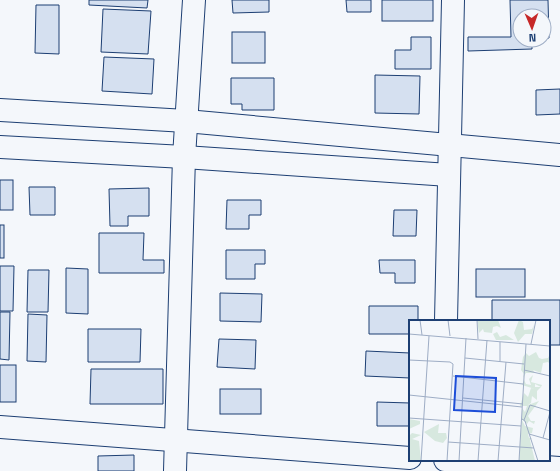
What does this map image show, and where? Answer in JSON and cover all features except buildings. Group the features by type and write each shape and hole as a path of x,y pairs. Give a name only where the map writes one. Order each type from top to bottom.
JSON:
{"street":[{"path":"175,471 184,157 194,0"},
{"path":"446,320 453,0"},
{"path":"0,110 186,122 450,144 560,155"},
{"path":"0,147 184,157 449,175"},
{"path":"0,427 409,458"},
{"path":"443,471 444,461"},
{"path":"458,461 560,468"}]}
